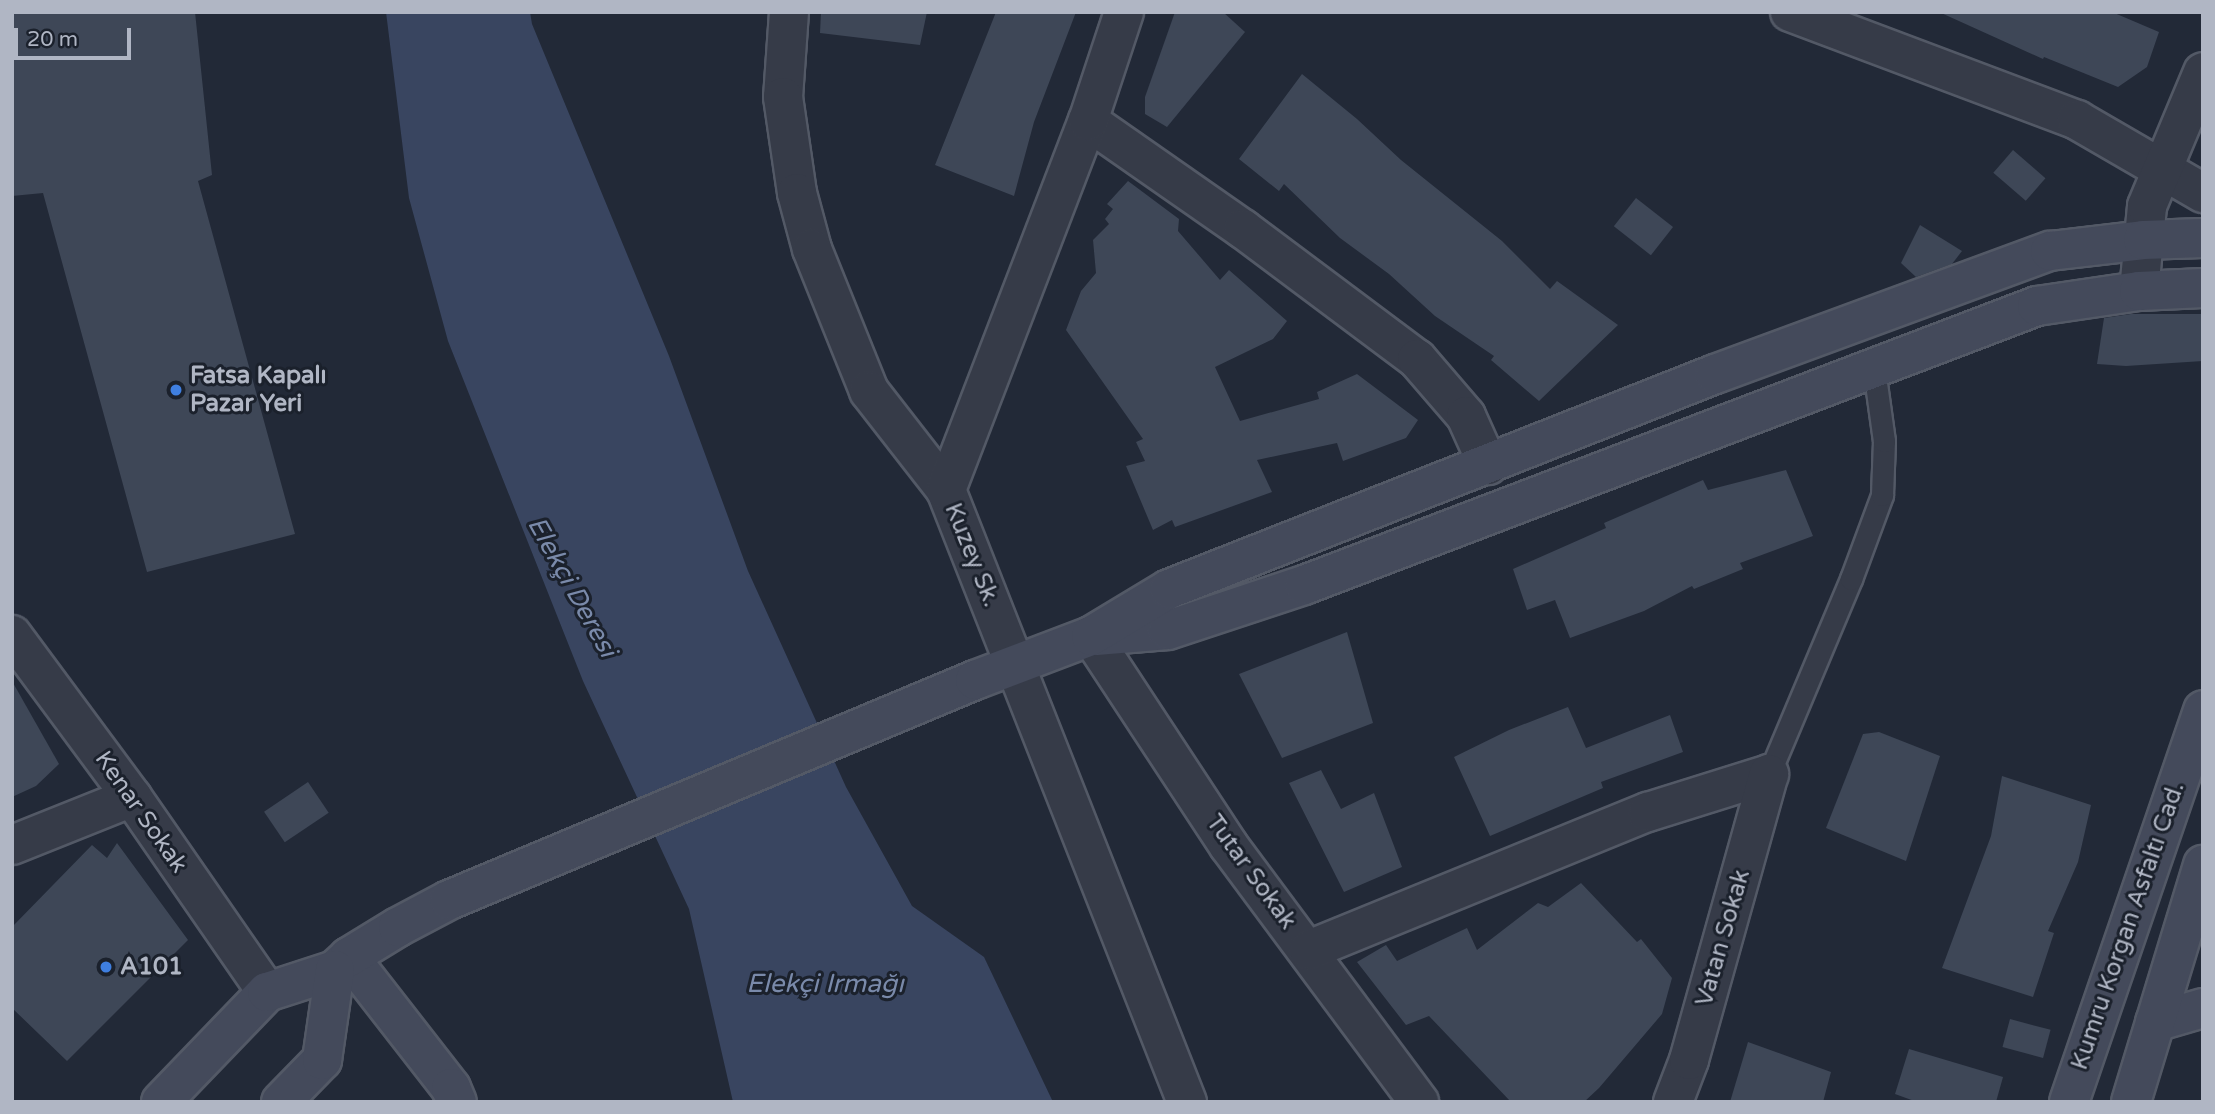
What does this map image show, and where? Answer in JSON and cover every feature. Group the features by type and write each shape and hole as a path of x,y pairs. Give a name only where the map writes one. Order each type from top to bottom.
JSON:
{"main road":[{"path":"160,1102 267,992 342,964 449,900 975,680 1091,636 1169,589 1702,379 2050,251 2143,240 2203,238"},
{"path":"1091,636 1168,630 1304,584 2037,306 2139,291 2203,288"},
{"path":"1702,379 1725,424"},
{"path":"1488,465 1510,505"},
{"path":"1283,544 1304,584"},
{"name":"Kumru Korgan Asfaltı Cad.","path":"2068,1102 2203,710"},
{"path":"2131,1102 2203,865"},
{"path":"281,1102 322,1060 342,964"},
{"path":"342,964 451,1088 457,1102"},
{"path":"2155,1022 2203,1008"}],"street":[{"name":"Kuzey Sk.","path":"789,12 783,97 797,193 812,249 869,391 946,490 1187,1102"},
{"path":"946,490 1088,121 1124,12"},
{"path":"1790,12 2077,120 2203,193"},
{"path":"2139,291 2147,206 2203,72"},
{"path":"1088,121 1243,229 1417,359 1466,416 1488,465"},
{"name":"Kenar Sokak","path":"12,635 132,797 267,992"},
{"name":"Tutar Sokak","path":"1091,636 1229,846 1309,950 1419,1102"},
{"path":"1309,950 1648,812 1769,774"},
{"name":"Vatan Sokak","path":"1673,1102 1689,1060 1769,774"},
{"path":"12,845 132,797"}],"lane":[{"path":"1769,774 1852,579 1882,495 1884,441 1874,369"}],"water":[{"name":"Elekçi Irmağı","path":"386,12 530,12 532,24 669,356 748,571 846,787 912,906 984,957 1053,1102 733,1102 689,909 583,681 448,341 409,198"}],"building":[{"name":"Fatsa Kapalı Pazar Yeri","path":"12,12 195,12 212,175 198,181 295,534 147,572 43,193 12,196"},
{"path":"821,12 927,12 920,45 820,33"},
{"path":"996,12 1076,12 1034,122 1014,196 935,165"},
{"path":"1175,12 1223,12 1245,32 1167,127 1145,114 1145,97"},
{"path":"1939,12 2112,12 2159,32 2147,67 2118,87 2044,57 2043,59"},
{"path":"1302,74 1401,160 1502,241 1550,289 1557,281 1618,325 1539,401 1491,360 1494,356 1435,316 1389,274 1340,238 1284,184 1279,191 1239,159"},
{"path":"2013,150 2045,178 2026,201 1993,173"},
{"path":"1128,181 1179,219 1178,231 1220,280 1229,270 1287,321 1273,339 1215,367 1240,421 1319,399 1317,392 1357,374 1418,420 1406,438 1343,461 1337,443 1257,460 1272,492 1175,527 1172,520 1153,530 1126,466 1145,461 1136,442 1143,439 1066,330 1081,291 1096,273 1093,240 1109,224 1105,219 1113,209 1107,204"},
{"path":"1636,198 1673,227 1651,255 1614,226"},
{"path":"1920,225 1962,251 1952,264 1916,277 1901,263"},
{"path":"2131,314 2203,314 2203,361 2126,366 2097,364 2104,318"},
{"path":"1786,470 1813,536 1740,563 1743,569 1694,589 1692,586 1644,611 1570,638 1555,600 1527,610 1513,569 1606,528 1604,523 1703,480 1708,490"},
{"path":"1347,632 1373,723 1282,758 1239,674"},
{"path":"12,681 59,764 36,786 12,797"},
{"path":"1568,707 1586,748 1670,715 1683,752 1601,782 1603,788 1490,836 1454,757 1509,730"},
{"path":"1879,732 1940,756 1906,861 1826,828 1863,734"},
{"path":"1321,770 1341,809 1374,793 1402,867 1344,892 1289,783"},
{"path":"2002,776 2091,805 2078,862 2048,931 2054,933 2033,997 1942,968 1991,836"},
{"path":"308,782 329,813 285,842 264,812"},
{"path":"117,843 188,940 67,1061 12,1008 12,927 92,845 107,858"},
{"path":"1581,883 1637,942 1641,939 1672,978 1662,1014 1584,1102 1511,1102 1429,1016 1406,1025 1357,962 1386,945 1397,961 1467,928 1477,950 1538,903 1548,907"},
{"path":"2010,1019 2051,1030 2043,1058 2002,1047"},
{"path":"1748,1042 1831,1072 1823,1102 1730,1102"},
{"path":"1909,1049 2003,1077 1996,1102 1917,1102 1895,1094"}],"place":[{"name":"Fatsa Kapalı Pazar Yeri","path":"176,390"},
{"name":"A101","path":"106,967"}],"water label":[{"name":"Elekçi Deresi","path":"572,587"}]}
